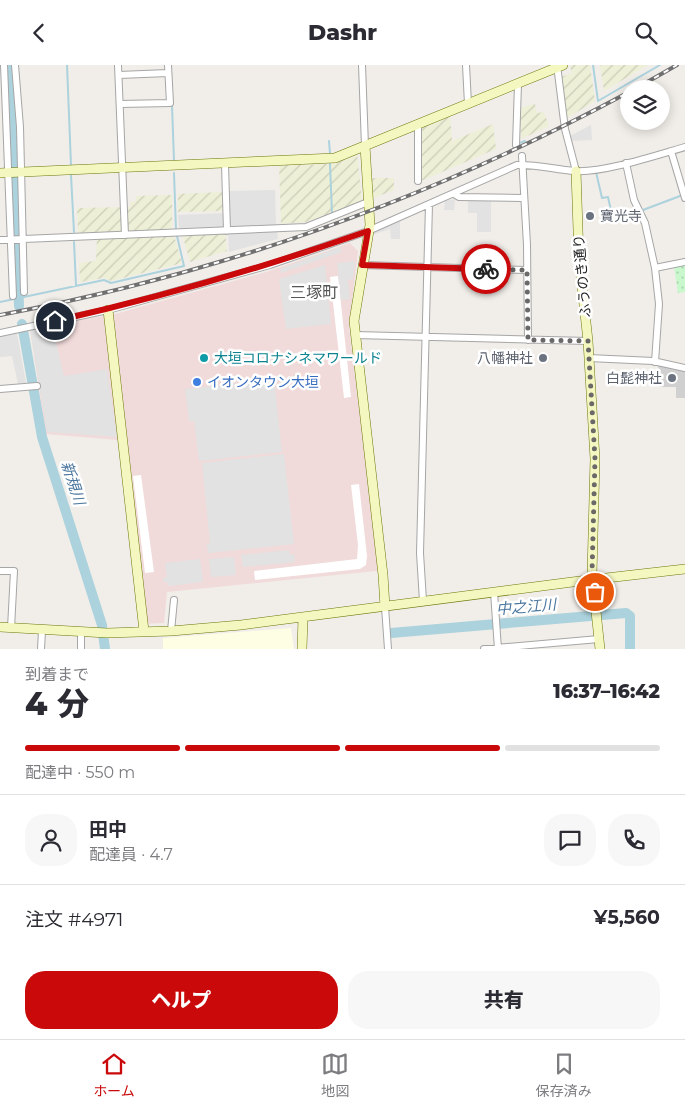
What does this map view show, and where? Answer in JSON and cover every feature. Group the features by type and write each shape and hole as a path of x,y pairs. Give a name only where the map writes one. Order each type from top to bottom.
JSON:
{"street":[{"path":"4,65 11,172"},
{"path":"13,295 11,172 15,65"},
{"path":"118,65 125,235"},
{"path":"120,104 170,103 168,65"},
{"path":"362,65 370,225 354,321 382,565 388,649"},
{"path":"466,65 468,104"},
{"path":"11,172 328,159 365,146 559,66 565,129 576,171"},
{"path":"119,75 168,73"},
{"path":"516,145 518,84"},
{"path":"418,124 418,181"},
{"path":"0,333 108,310 270,265 368,231 512,167 522,165 576,171 626,163 685,147"},
{"path":"670,151 685,198"},
{"path":"522,157 528,340"},
{"path":"626,163 634,201 645,223 655,268 659,304 655,362"},
{"path":"224,164 228,231"},
{"name":"ふうのき通り","path":"576,171 579,259 588,341 595,459 593,579 600,649"},
{"path":"11,172 20,176 24,293"},
{"path":"454,194 460,197 523,198"},
{"path":"0,240 306,227 368,202"},
{"path":"423,601 420,553 430,205"},
{"path":"655,268 685,263"},
{"path":"362,265 527,270"},
{"path":"108,310 144,631"},
{"path":"355,335 588,341"},
{"path":"589,358 655,362 685,368"},
{"path":"0,389 37,387"},
{"path":"0,627 42,631 103,633 171,631 303,618 593,579 685,569"},
{"path":"0,571 14,571 11,628"},
{"path":"494,592 498,648"},
{"path":"171,631 174,600"},
{"path":"302,649 303,618"},
{"path":"41,649 42,631"},
{"path":"81,632 81,649"},
{"path":"484,649 599,639"}],"shaded area":[{"path":"590,65 595,101 567,118 561,77 572,73 570,66"},
{"path":"600,65 648,65 620,80 604,91"},
{"path":"535,104 537,113 544,112 549,126 521,139 520,108"},
{"path":"450,115 452,141 493,124 496,149 421,181 420,127"},
{"path":"591,125 592,140 571,141 570,136"},
{"path":"357,153 362,202 306,222 281,224 279,165 331,164"},
{"path":"370,178 394,178 394,190 371,199"},
{"path":"275,190 276,225 230,228 228,191"},
{"path":"223,192 225,211 178,212 178,194"},
{"path":"172,195 172,229 182,263 111,281 104,278 80,282 79,263 96,261 97,234 78,234 77,208 130,207 130,202 136,201 136,196"},
{"path":"455,199 454,210 444,210 445,201"},
{"path":"468,199 491,200 491,232 477,232 477,213 468,213"},
{"path":"225,213 225,227 179,229 178,215"},
{"path":"400,220 400,239 391,239 390,229 372,235 372,230"},
{"path":"277,230 278,239 229,252 228,232"},
{"path":"225,232 227,251 190,262 184,235"},
{"name":"イオンタウン大垣","path":"350,243 358,251 349,327 379,568 376,571 167,592 164,623 140,624 118,440 46,434 30,329 115,314 266,272"},
{"path":"340,247 342,252 281,273 280,269"},
{"path":"355,261 353,279 348,280 350,299 341,300 337,263"},
{"path":"325,265 331,324 286,329 279,279"},
{"path":"52,325 64,376 107,369 117,437 47,432 30,329"},
{"path":"17,333 26,383 18,384 12,356 0,357 0,336"},
{"name":"白髭神社","path":"658,363 685,370 685,398 676,398 676,387 659,387"},
{"path":"274,379 282,452 199,461 194,421 189,421 185,389"},
{"path":"284,454 294,544 208,553 207,544 210,543 202,463"},
{"path":"289,550 290,555 294,554 295,562 243,567 241,555"},
{"path":"234,557 236,575 211,577 209,559"},
{"path":"200,559 203,582 168,586 167,582 164,582 163,578 167,577 165,563"},
{"path":"291,628 294,649 163,649 163,638"}],"green space":[{"path":"685,265 685,292 678,293 674,267"}],"pier":[{"path":"338,276 351,397 344,398 330,277"},
{"path":"141,475 154,572 145,573 133,476"},
{"path":"359,484 367,556 366,565 360,569 255,580 254,571 357,559 358,545 351,485"}],"waterway":[{"name":"新規川","path":"9,65 19,306"},
{"path":"67,65 71,165"},
{"path":"593,65 598,101 660,65"},
{"path":"172,105 174,161"},
{"path":"329,141 330,154"},
{"path":"519,143 525,141"},
{"path":"330,164 332,214"},
{"path":"596,172 602,198 608,197 612,215 636,212"},
{"path":"174,173 176,230"},
{"path":"71,175 74,232"},
{"path":"643,210 680,196"},
{"path":"0,302 104,280 111,283 184,266 177,236"},
{"path":"74,242 76,286"},
{"name":"新規川","path":"22,324 42,437 102,625 105,649"},
{"name":"中之江川","path":"391,633 626,613 630,616 630,649"}],"railway":[{"path":"651,80 677,65"},
{"path":"0,315 82,298 163,278 323,228 479,166 620,97"}],"way so far":[{"path":"486,269 527,270 528,340 588,341 595,459 594,559 592,573 595,592"}],"place":[{"name":"寶光寺","path":"590,216"},
{"name":"大垣コロナシネマワールド","path":"204,358"},
{"name":"八幡神社","path":"543,358"},
{"name":"白髭神社","path":"672,378"},
{"name":"イオンタウン大垣","path":"197,382"}],"district":[{"name":"三塚町","path":"314,292"}],"route":[{"path":"55,321 108,310 196,287 270,265 368,231 362,265 486,269"}]}
